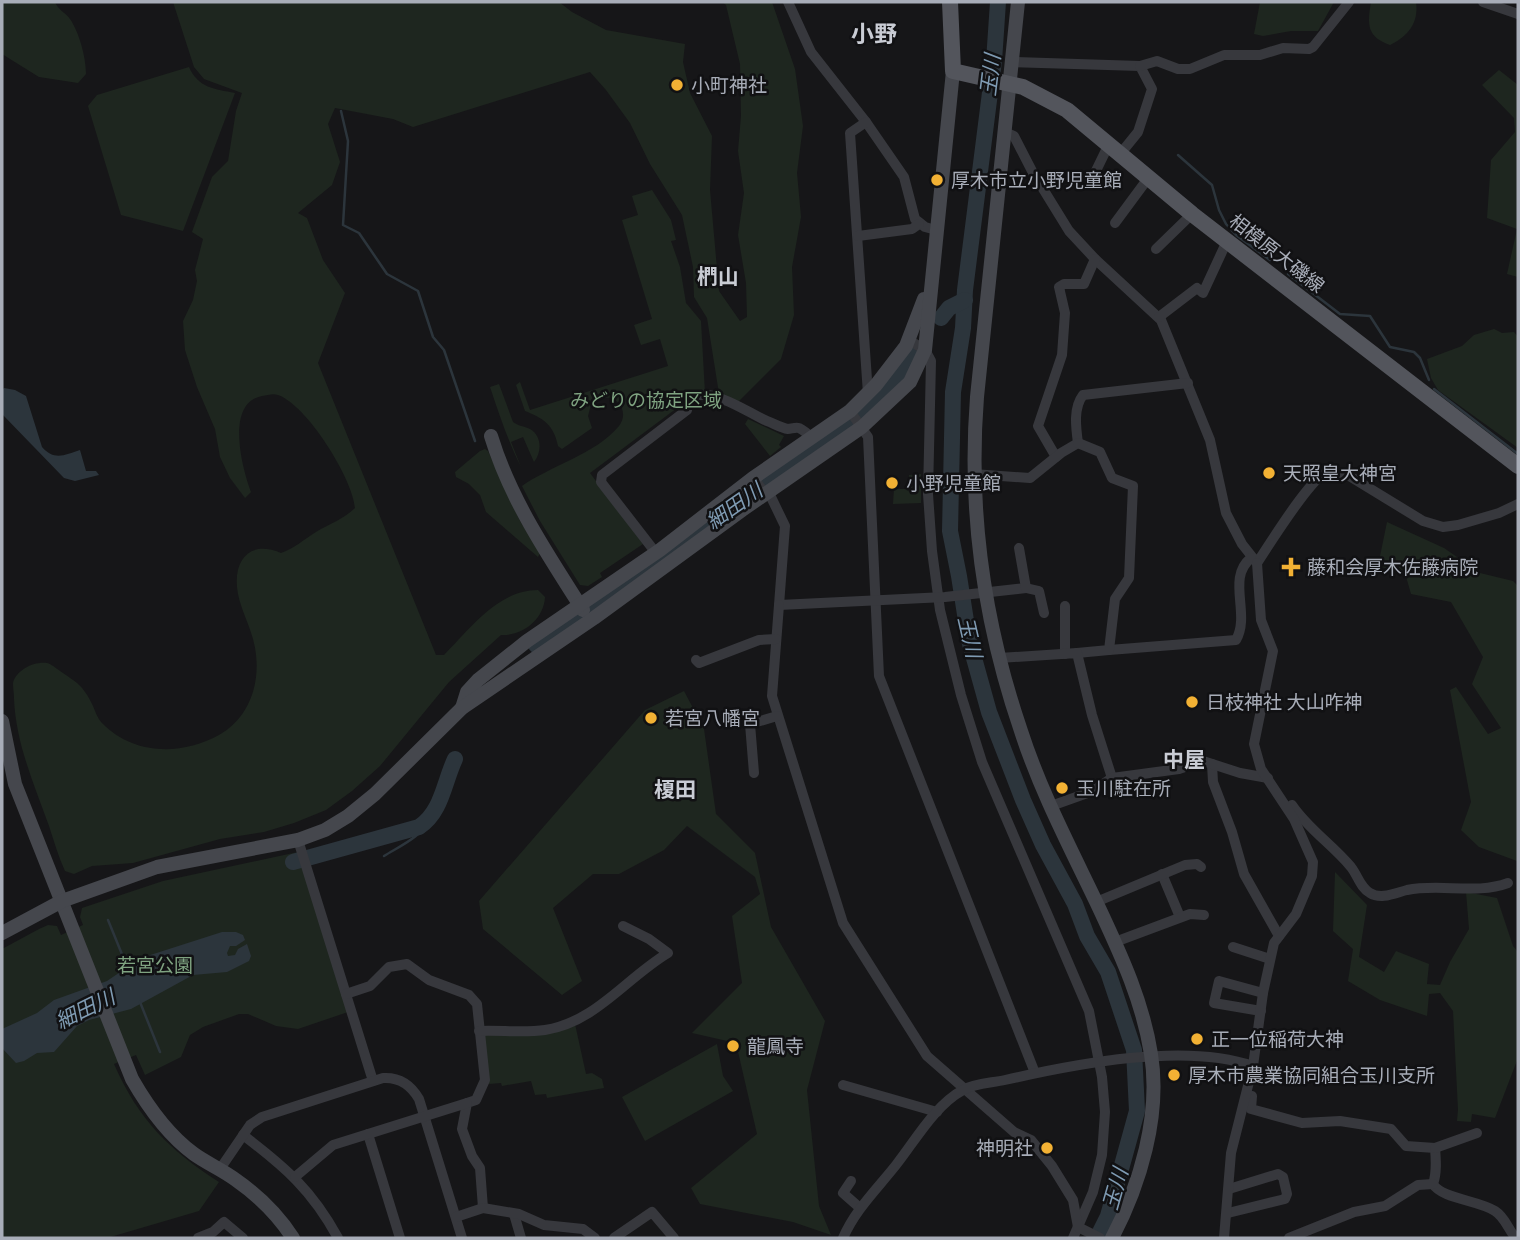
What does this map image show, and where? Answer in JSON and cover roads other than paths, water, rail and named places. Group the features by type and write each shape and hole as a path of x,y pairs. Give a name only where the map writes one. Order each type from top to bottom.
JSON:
{"main road":[{"path":"952,2 958,72"},
{"name":"相模原大磯線","path":"958,72 1042,95 1067,110 1227,242 1518,466"}],"street":[{"path":"788,2 811,52 866,122 904,177 911,211 919,224 936,230"},
{"path":"1018,2 1007,84 1005,132 976,397 974,474 982,594 1021,733 1051,806 1115,942 1142,1010 1149,1056 1152,1105 1142,1161 1126,1213 1112,1238"},
{"path":"1012,62 1140,66 1157,61 1178,69 1190,69 1224,55 1260,55 1283,48 1309,49 1349,2"},
{"path":"1483,2 1518,14"},
{"path":"1092,179 1115,149 1138,132 1152,89 1140,66"},
{"path":"2,933 62,901 158,867 298,840 325,830 375,794 463,708 467,692 478,680 527,641 585,613 909,382 931,275 958,72"},
{"path":"866,122 850,134 868,394"},
{"path":"1005,132 1014,136 1069,231 1096,260 1159,317 1210,440 1222,504 1254,560 1261,620 1273,651 1254,744 1261,769 1294,819 1313,862 1312,876 1296,914 1274,943 1270,959 1253,1066 1231,1153 1224,1238"},
{"path":"1115,223 1149,177"},
{"path":"1156,249 1192,214"},
{"path":"858,236 912,229 919,224"},
{"path":"1159,317 1197,288 1203,293 1227,242"},
{"path":"1056,457 1038,426 1062,355 1065,313 1059,287 1063,284 1084,284 1096,260"},
{"path":"663,556 760,486 813,438 856,418 868,394 917,345"},
{"path":"917,345 931,361 928,495 942,597 961,695 982,762 1089,1011 1102,1063 1105,1112 1102,1155 1093,1192 1080,1228 1073,1238"},
{"path":"1078,443 1076,424 1079,401 1083,395 1188,383"},
{"path":"663,556 601,482 602,475 687,410 692,398 713,395 723,398 763,420 787,429 799,428 813,438"},
{"path":"856,418 868,437 879,677 1035,1073"},
{"path":"491,436 509,485 551,561 585,613"},
{"path":"974,474 1030,478 1078,443"},
{"path":"1078,443 1100,452 1112,478 1133,486 1129,578 1115,599 1109,650"},
{"path":"999,658 1236,640 1241,631 1239,576 1243,564 1254,560 1312,486 1327,473 1345,474 1423,521 1443,527 1488,517 1518,504"},
{"path":"760,486 771,496 785,526 772,696 843,923 923,1051 1013,1132 1031,1140 1069,1193 1080,1228"},
{"path":"1019,548 1026,588"},
{"path":"779,605 942,597 1026,588 1039,591 1044,612"},
{"path":"1065,654 1067,611"},
{"path":"696,660 699,663 760,640 776,639"},
{"path":"1077,653 1092,715 1112,778"},
{"path":"754,773 750,724 777,716"},
{"path":"2,721 15,785 139,1091 162,1124 194,1154 258,1197 278,1217 293,1238"},
{"path":"1051,806 1093,791 1112,778 1179,769 1203,761 1240,773 1267,777 1285,793 1308,824 1350,866 1362,885 1374,895 1384,896 1415,889 1494,888 1508,883"},
{"path":"1212,764 1213,782 1244,874 1279,936"},
{"path":"298,840 373,1081"},
{"path":"1096,902 1185,866 1197,864 1201,867"},
{"path":"1162,874 1180,917"},
{"path":"1115,942 1180,917 1190,914 1204,915"},
{"path":"479,1031 542,1030 574,1021 603,1003 668,953 649,939 623,926"},
{"path":"1233,947 1270,959"},
{"path":"295,1177 333,1145 476,1100 485,1080 477,1004 469,995 429,981 407,964 389,967 370,986 346,993"},
{"path":"1261,1011 1214,1003 1219,981 1263,993"},
{"path":"843,1238 852,1217 937,1112 964,1089 1035,1073 1149,1056 1226,1058 1253,1066"},
{"path":"220,1169 250,1125 271,1113 390,1078 407,1084 419,1099 462,1238"},
{"path":"1250,1080 1254,1082 1251,1109 1302,1123 1340,1121 1391,1129 1406,1146 1435,1148 1477,1133"},
{"path":"844,1084 937,1112"},
{"path":"467,1103 462,1129 472,1156 480,1168 483,1208"},
{"path":"368,1133 400,1238"},
{"path":"243,1135 295,1177 338,1238"},
{"path":"1433,1184 1436,1171 1435,1148"},
{"path":"1228,1189 1278,1174 1283,1177 1287,1194 1285,1199 1228,1213"},
{"path":"851,1181 841,1195 860,1208"},
{"path":"1289,1238 1354,1212 1385,1206 1411,1188 1433,1184"},
{"path":"1433,1184 1442,1194 1460,1197 1494,1210 1503,1218 1516,1238"},
{"path":"456,1217 483,1208 519,1214 544,1225 583,1229 595,1238"},
{"path":"614,1238 652,1212 674,1238"},
{"path":"514,1214 521,1238"},
{"path":"199,1238 213,1233 224,1222 243,1238"},
{"path":"544,1225 547,1238"},
{"path":"1067,1238 1073,1228 1080,1228 1100,1238"}],"water":[{"path":"4,388 26,396 42,447 46,451 60,456 80,450 86,471 96,471 99,475 75,481 64,478 2,414"},
{"path":"222,932 243,935 245,940 236,946 230,946 227,953 228,956 235,955 238,949 247,944 251,956 249,961 227,972 193,975 131,1009 89,1020 77,1026 54,1052 37,1053 16,1063 2,1048 2,1029 37,1013 54,1000 107,981 141,958"}],"waterway":[{"name":"玉川","path":"998,2 994,61 953,392 950,531 969,640 989,712 1043,845 1075,904 1087,936 1108,972 1134,1050 1137,1111 1108,1216 1097,1238"},
{"path":"341,111 348,141 343,225 359,233 387,274 418,291 433,337 444,350 475,441"},
{"path":"1178,155 1212,185 1226,224 1236,235 1270,260"},
{"path":"1288,274 1340,314 1370,316 1390,347 1414,352 1420,358 1429,380"},
{"name":"細田川","path":"941,318 949,308 965,300"},
{"name":"細田川","path":"536,645 852,423 892,383 916,349"},
{"path":"1434,389 1518,454"},
{"name":"細田川","path":"293,862 419,827 427,821 438,805 455,759"},
{"path":"384,856 417,835 430,818"},
{"path":"108,920 128,969"},
{"path":"140,1002 160,1052"}],"place":[{"name":"小町神社","path":"677,85"},
{"name":"厚木市立小野児童館","path":"937,180"},
{"name":"天照皇大神宮","path":"1269,473"},
{"name":"小野児童館","path":"892,483"},
{"name":"藤和会厚木佐藤病院","path":"1291,567"},
{"name":"日枝神社 大山咋神","path":"1192,702"},
{"name":"若宮八幡宮","path":"651,718"},
{"name":"玉川駐在所","path":"1062,788"},
{"name":"正一位稲荷大神","path":"1197,1039"},
{"name":"龍鳳寺","path":"733,1046"},
{"name":"厚木市農業協同組合玉川支所","path":"1174,1075"},
{"name":"神明社","path":"1047,1148"}],"district":[{"name":"小野","path":"874,33"},
{"name":"椚山","path":"718,276"},
{"name":"中屋","path":"1184,759"},
{"name":"榎田","path":"675,789"}],"park label":[{"name":"みどりの協定区域","path":"646,400"},
{"name":"若宮公園","path":"155,965"}]}
